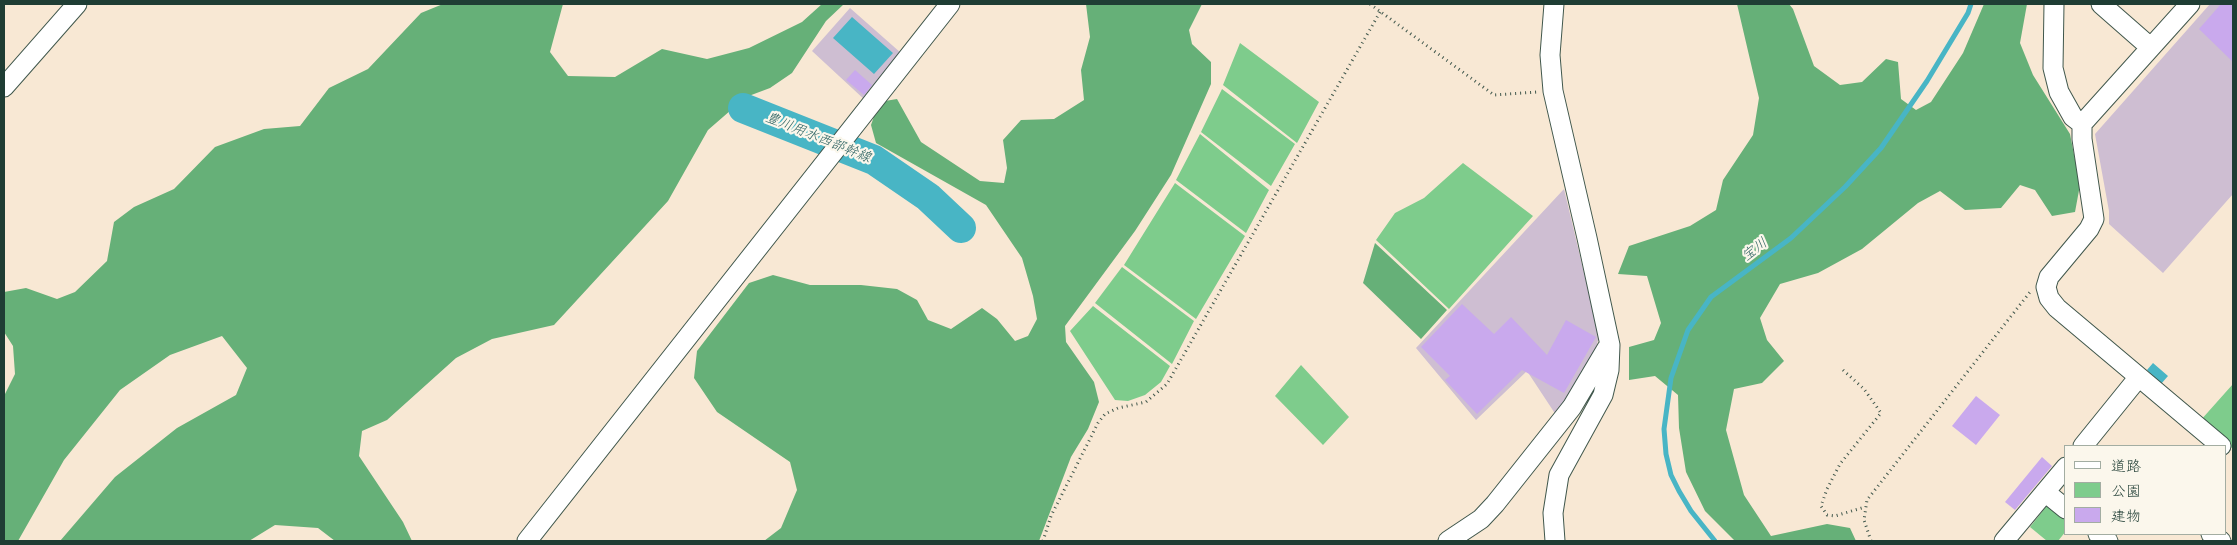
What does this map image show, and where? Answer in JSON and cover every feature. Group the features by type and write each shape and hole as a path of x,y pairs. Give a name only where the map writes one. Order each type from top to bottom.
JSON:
{"street":[{"path":"4,87 77,4"},
{"path":"527,541 950,4"},
{"path":"1554,4 1550,55 1553,91 1610,345 1609,370 1604,396 1559,475 1553,513 1555,541"},
{"path":"2054,4 2053,68 2059,92 2073,117 2082,124"},
{"path":"2101,4 2150,47"},
{"path":"2190,4 2082,124 2082,139 2094,208 2094,219 2089,229 2049,277 2046,287 2049,298 2057,308 2220,445"},
{"path":"1448,541 1481,519 1495,504 1572,406 1610,345"},
{"path":"2091,444 2138,378"},
{"path":"2004,541 2064,469"},
{"path":"2045,492 2064,507"}],"path":[{"path":"1370,4 1494,95 1553,91"},
{"path":"1043,541 1051,516 1098,423 1105,414 1118,408 1146,402 1167,384 1380,12"},
{"path":"1871,541 1864,520 1867,500 2028,293 2046,287"},
{"path":"1843,370 1864,389 1881,413 1840,464 1827,489 1821,506 1827,515 1835,516 1865,507"}],"shaded area":[{"path":"2210,4 2233,4 2233,194 2163,273 2109,224 2109,211 2095,134"},
{"path":"850,8 901,53 866,101 812,51"},
{"path":"1564,189 1597,327 1598,340 1595,353 1588,368 1556,415 1527,371 1476,420 1416,348"}],"green space":[{"path":"443,4 563,4 550,52 568,76 615,77 662,49 707,59 749,48 802,22 822,4 844,4 826,21 792,73 770,88 746,97 708,130 668,201 554,325 492,339 456,358 387,420 362,431 359,456 403,522 412,541 335,541 318,528 275,525 249,541 60,541 115,477 177,428 236,395 247,368 222,336 170,355 120,390 64,460 18,541 4,541 4,396 15,374 13,346 4,332 4,292 26,288 57,299 75,292 107,261 114,222 134,207 174,189 215,147 264,129 300,126 329,88 368,69 421,13"},
{"path":"1086,4 1202,4 1189,30 1192,44 1211,62 1211,84 1171,175 1135,231 1065,326 1066,342 1094,382 1099,402 1088,429 1071,457 1039,541 764,541 781,528 797,490 790,462 717,412 694,378 697,351 749,283 773,275 810,285 861,285 897,289 917,300 928,320 951,329 982,308 997,319 1015,341 1028,336 1037,319 1033,296 1022,258 986,205 876,143 871,125 879,102 897,99 921,142 980,181 1004,183 1007,168 1003,140 1021,120 1054,119 1084,100 1081,70 1090,37"},
{"path":"1737,4 1789,4 1793,9 1814,66 1840,85 1862,82 1886,59 1898,62 1901,99 1916,110 1931,102 1963,53 1984,4 2027,4 2020,43 2033,75 2070,134 2080,185 2075,212 2052,216 2035,190 2020,185 2001,208 1965,210 1940,191 1918,203 1862,249 1818,273 1780,284 1760,318 1767,340 1784,361 1762,383 1734,389 1726,430 1744,495 1771,536 1827,524 1850,528 1856,541 1735,541 1705,511 1686,472 1679,428 1678,395 1655,376 1629,380 1629,347 1654,340 1661,323 1647,276 1618,274 1629,246 1690,226 1716,210 1723,180 1753,135 1759,98"},
{"path":"1240,43 1319,102 1297,143 1223,85"},
{"path":"1222,89 1295,144 1271,186 1201,132"},
{"path":"1200,134 1269,190 1246,233 1176,180"},
{"path":"1463,163 1533,216 1449,309 1376,240 1395,213 1424,198"},
{"path":"1175,183 1245,236 1196,319 1124,265"},
{"path":"1375,243 1447,310 1421,339 1363,283"},
{"path":"1122,267 1194,321 1172,364 1095,303"},
{"path":"1093,306 1170,366 1161,382 1145,395 1128,401 1115,400 1070,331"},
{"path":"1301,365 1349,417 1323,445 1275,396"},
{"path":"2233,384 2233,449 2200,421"},
{"path":"2049,503 2064,514 2064,534 2058,541 2047,541 2030,527"}],"water":[{"path":"852,17 893,53 874,74 833,38"},
{"path":"2153,363 2168,376 2161,384 2147,370"}],"building":[{"path":"2221,4 2233,4 2233,62 2199,29"},
{"path":"855,70 872,85 864,95 846,80"},
{"path":"1462,304 1494,334 1511,317 1547,355 1566,320 1596,337 1564,393 1522,370 1477,414 1445,380 1450,376 1421,347"},
{"path":"1976,396 2000,415 1976,445 1952,426"},
{"path":"2042,457 2052,466 2015,510 2005,502"}],"waterway":[{"name":"宝川","path":"1715,541 1691,511 1679,491 1671,475 1666,454 1664,429 1671,378 1688,330 1711,297 1791,238 1845,187 1881,148 1927,81 1968,13 1971,4"},
{"name":"豊川用水西部幹線","path":"743,108 874,160 928,197 961,228"}]}
